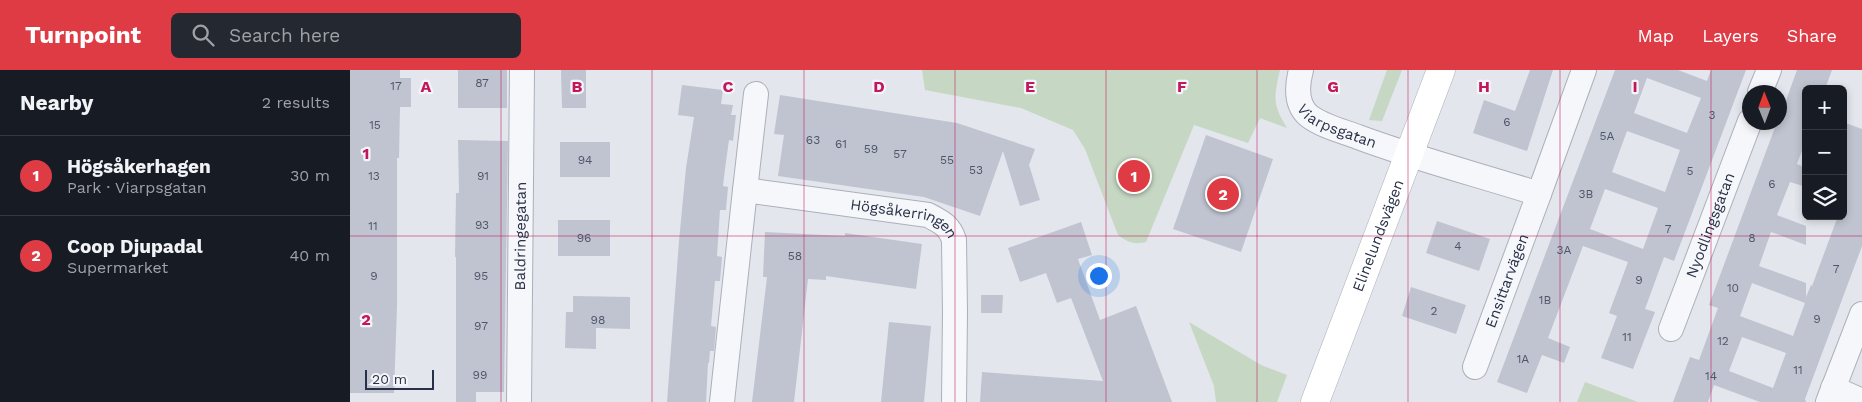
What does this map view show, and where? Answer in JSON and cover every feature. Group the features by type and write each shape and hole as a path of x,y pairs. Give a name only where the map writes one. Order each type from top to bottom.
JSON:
{"street":[{"name":"Baldringegatan","path":"519,402 522,70"},
{"name":"Viarpsgatan","path":"1301,70 1297,89 1299,100 1309,116 1329,126 1374,143 1409,153"},
{"name":"Elinelundsvägen","path":"1315,402 1440,70"},
{"name":"Ensittarvägen","path":"1475,367 1584,70"},
{"path":"1763,85 1769,70"},
{"path":"722,402 756,94"},
{"name":"Nyodlingsgatan","path":"1671,330 1747,130"},
{"path":"1409,153 1539,194"},
{"name":"Högsåkerringen","path":"745,190 928,215 942,222 951,230 954,240 954,402"},
{"path":"1862,314 1831,395 1862,400"}],"green space":[{"path":"922,70 1280,70 1276,87 1276,100 1279,113 1287,128 1260,118 1248,143 1194,125 1146,242 1134,243 1118,235 1085,149 1073,130 1021,108 925,90"},
{"path":"1387,70 1402,70 1382,121 1369,120"},
{"path":"1189,322 1261,365 1287,375 1277,402 1216,402 1214,386"},
{"path":"1585,382 1638,402 1577,402"}],"building":[{"path":"350,70 400,70 400,78 411,78 411,107 400,107 399,158 397,158 397,306 394,393 350,393"},
{"path":"458,70 507,70 507,108 458,108"},
{"path":"561,70 586,70 586,108 562,108"},
{"path":"1530,70 1553,70 1527,151 1473,133 1484,100 1515,111"},
{"path":"1615,70 1678,70 1707,81 1711,70 1746,70 1674,261 1664,257 1645,309 1655,312 1633,369 1601,358 1617,316 1609,313 1628,262 1583,246 1548,338 1570,347 1564,363 1542,355 1527,393 1497,382","holes":["1647,78 1701,98 1687,133 1634,113","1627,131 1680,150 1665,192 1612,172","1605,189 1658,208 1643,249 1590,229"]},
{"path":"1797,70 1832,70 1826,85 1802,85 1802,151 1797,164 1802,166 1802,186 1790,182 1777,215 1806,226 1806,245 1771,232 1759,266 1806,283 1806,297 1812,286 1837,220 1847,220 1847,123 1862,129 1862,246 1805,399 1806,402 1760,402 1714,385 1708,402 1673,402 1690,357 1699,360 1718,308 1709,305 1774,130 1787,130 1787,98","holes":["1752,283 1805,303 1793,336 1740,316","1742,337 1786,353 1773,388 1729,371"]},
{"path":"682,85 723,90 721,104 733,105 731,115 736,115 733,141 729,140 723,186 728,187 726,210 720,210 717,256 722,257 720,281 715,281 711,326 716,327 714,351 710,351 708,363 706,402 667,402 679,241 686,168 694,117 678,115"},
{"path":"780,95 957,123 1035,149 1029,165 1040,200 1020,206 1003,151 980,216 924,197 778,176 784,135 774,134"},
{"path":"1206,135 1273,159 1241,252 1173,229"},
{"path":"458,140 508,141 504,392 476,392 476,402 456,402 455,257 456,193 459,193"},
{"path":"560,142 610,142 610,177 560,177"},
{"path":"558,220 610,220 610,256 558,256"},
{"path":"1437,221 1490,239 1479,271 1426,253"},
{"path":"1081,222 1092,255 1078,259 1100,320 1136,306 1172,402 980,402 982,372 1103,381 1071,298 1057,303 1046,273 1020,282 1008,248"},
{"path":"765,232 845,236 845,233 922,244 916,289 826,276 826,280 808,279 794,402 752,402 767,277 763,277"},
{"path":"1411,287 1466,305 1456,334 1402,316"},
{"path":"981,295 1003,295 1002,313 981,313"},
{"path":"573,296 630,297 630,329 596,328 596,349 565,348 566,312 573,312"},
{"path":"889,322 931,326 924,402 881,402"}],"place":[{"name":"Högsåkerhagen","path":"1134,176"},
{"name":"Coop Djupadal","path":"1223,194"}]}
